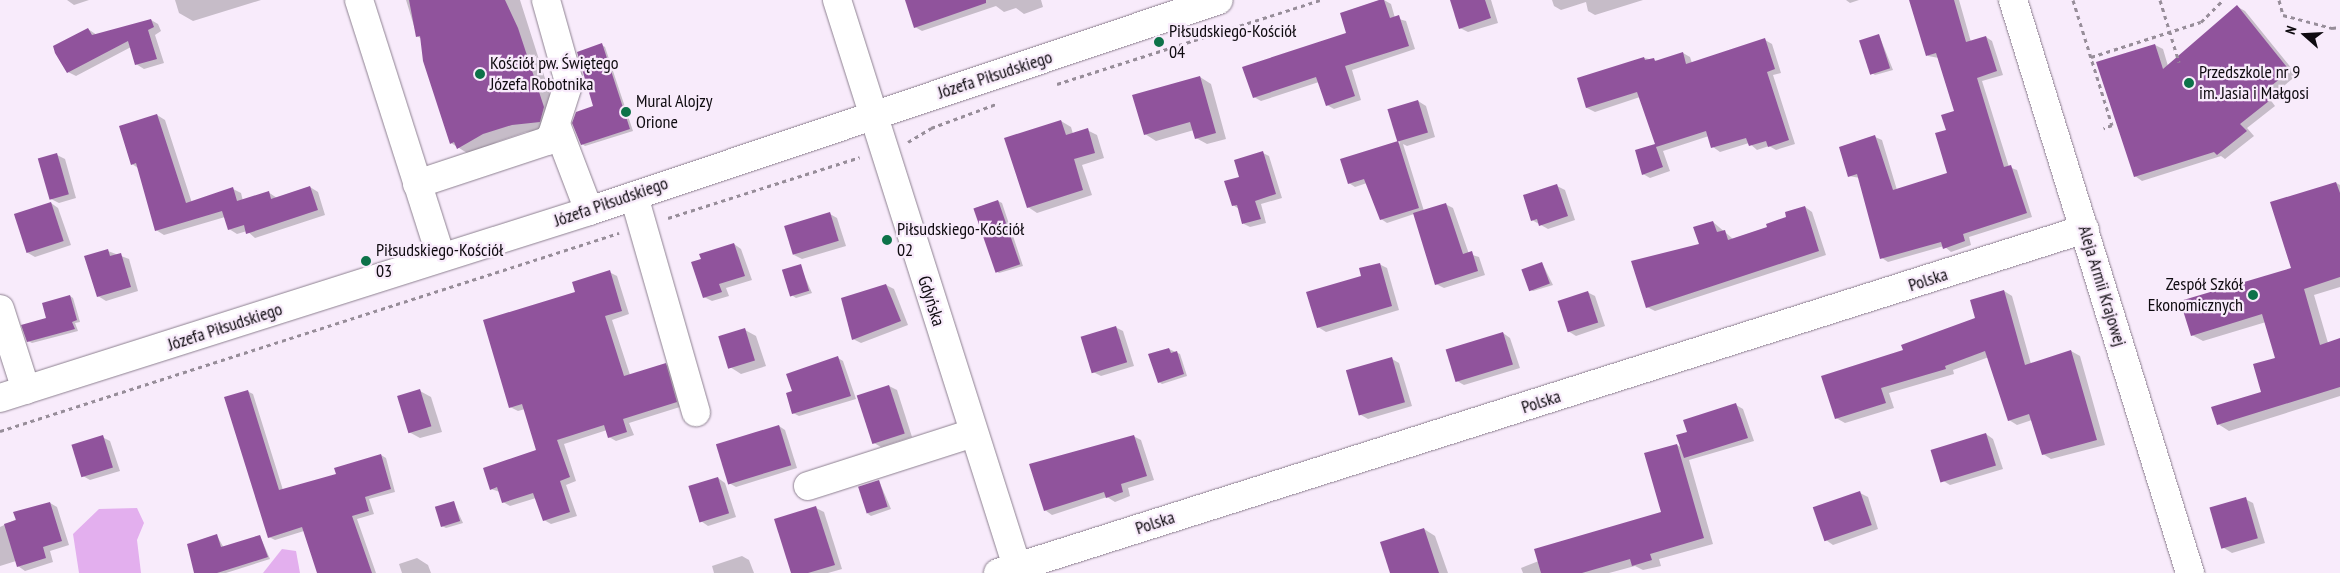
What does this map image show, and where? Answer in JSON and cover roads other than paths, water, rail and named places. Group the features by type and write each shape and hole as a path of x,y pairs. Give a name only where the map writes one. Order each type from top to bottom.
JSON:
{"street":[{"path":"359,0 441,257"},
{"path":"417,184 548,141 557,127 569,82 546,0"},
{"name":"Gdyńska","path":"837,0 872,117 973,432 1011,571"},
{"name":"Józefa Piłsudskiego","path":"0,398 589,211 1219,0"},
{"name":"Aleja Armii Krajowej","path":"2013,0 2190,573"},
{"path":"557,127 589,211"},
{"path":"634,196 696,412"},
{"name":"Polska","path":"1011,571 2084,229"},
{"path":"0,309 26,390"},
{"path":"808,486 973,432"}],"place":[{"name":"Piłsudskiego-Kościół 04","path":"1159,42"},
{"name":"Kościół pw. Świętego Józefa Robotnika","path":"480,74"},
{"name":"Przedszkole nr 9 im. Jasia i Małgosi","path":"2189,83"},
{"name":"Mural Alojzy Orione","path":"626,112"},
{"name":"Piłsudskiego-Kościół 02","path":"887,240"},
{"name":"Piłsudskiego-Kościół 03","path":"366,261"},
{"name":"Zespół Szkół Ekonomicznych","path":"2253,295"}]}
